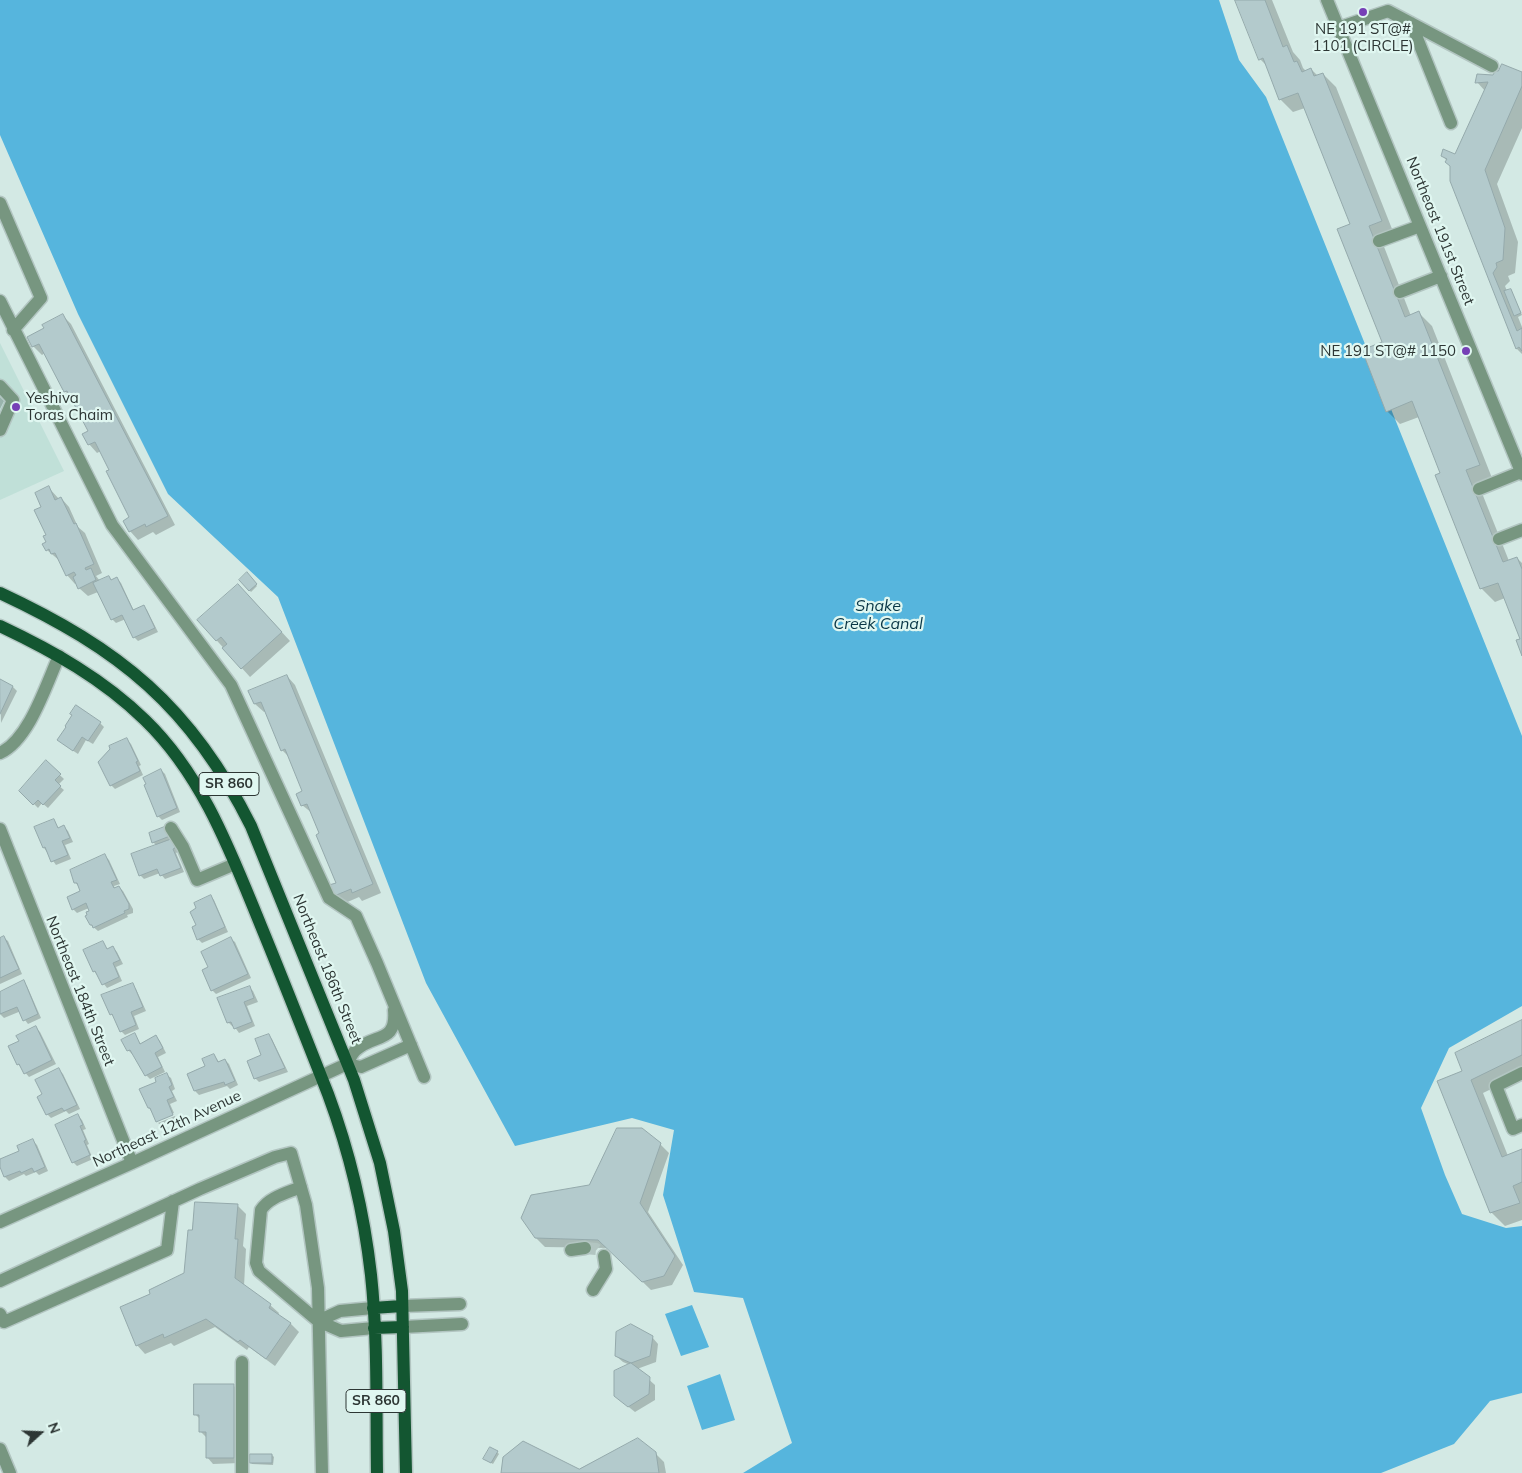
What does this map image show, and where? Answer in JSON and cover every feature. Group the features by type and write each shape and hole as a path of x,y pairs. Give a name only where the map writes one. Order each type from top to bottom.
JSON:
{"main road":[{"name":"Northeast 186th Street","path":"0,593 69,628 128,667 162,697 206,749 230,786 251,826 347,1064 367,1119 386,1187 397,1254 402,1306 406,1473"},
{"name":"SR 860","path":"0,626 59,656 98,680 146,721 184,767 207,803 235,864 321,1076 342,1134 360,1201 370,1268 373,1308 377,1473"},
{"path":"373,1308 402,1306"},
{"path":"374,1328 403,1327"}],"street":[{"name":"Northeast 191st Street","path":"1327,0 1521,473"},
{"path":"1338,28 1388,11 1492,66"},
{"path":"1411,23 1451,123"},
{"path":"0,203 41,298 13,330"},
{"path":"1379,241 1420,226"},
{"path":"1400,292 1441,276"},
{"path":"0,301 112,525 231,685 329,898 356,916 424,1077"},
{"path":"0,386 12,400 0,430"},
{"path":"1479,489 1521,473"},
{"path":"1499,538 1522,530"},
{"path":"0,753 7,750 27,727 59,656"},
{"path":"172,828 183,847 197,880 235,864"},
{"name":"Northeast 184th Street","path":"0,830 132,1163"},
{"path":"394,1003 395,1022 390,1033 356,1050 347,1064 361,1067 411,1045"},
{"name":"Northeast 12th Avenue","path":"0,1222 347,1064"},
{"path":"1522,1073 1496,1086 1513,1129 1522,1125"},
{"path":"0,1281 173,1201 274,1157 291,1153 306,1205 318,1288 315,1319 322,1473"},
{"path":"301,1187 264,1204 261,1210 256,1263 259,1271 315,1319 341,1331 374,1328"},
{"path":"0,1314 4,1322 167,1250 173,1201"},
{"path":"571,1250 585,1248"},
{"path":"593,1290 606,1269 604,1256"},
{"path":"402,1306 460,1304"},
{"path":"315,1319 340,1311 373,1308"},
{"path":"403,1327 462,1324"},
{"path":"242,1362 242,1473"},
{"path":"0,1449 10,1473"}],"shaded area":[{"name":"Yeshiva Toras Chaim","path":"0,343 64,471 0,500"}],"water":[{"name":"Snake Creek Canal","path":"0,0 1219,0 1239,60 1266,97 1522,736 1522,1006 1449,1048 1421,1108 1445,1175 1462,1214 1506,1228 1522,1226 1522,1393 1490,1401 1454,1444 1381,1473 743,1473 792,1443 743,1298 694,1292 663,1195 674,1130 632,1118 515,1146 426,983 278,597 168,494 78,314 0,135"},
{"path":"692,1305 709,1347 681,1356 665,1314"},
{"path":"720,1374 735,1420 702,1430 687,1386"}],"building":[{"path":"1235,0 1265,0 1283,47 1287,45 1294,62 1297,61 1302,72 1311,68 1314,76 1323,73 1382,221 1369,226 1405,317 1419,311 1480,465 1466,470 1503,562 1517,557 1522,569 1522,656 1516,640 1520,639 1498,583 1480,589 1435,475 1440,473 1412,401 1386,412 1362,350 1382,342 1337,229 1350,224 1298,93 1279,100 1263,58 1259,60"},
{"path":"1502,64 1522,72 1522,86 1485,170 1505,228 1503,260 1496,263 1497,267 1493,273 1517,331 1522,328 1522,351 1519,347 1516,349 1450,181 1450,166 1445,162 1447,159 1441,156 1443,149 1455,154 1488,82 1475,83 1477,74 1493,75"},
{"path":"1511,289 1521,313 1514,316 1504,291"},
{"path":"63,314 168,516 146,527 145,524 129,532 123,521 129,517 106,471 109,470 95,442 88,445 82,434 88,431 67,391 64,392 39,344 32,347 27,337 44,328 42,325"},
{"path":"49,486 55,500 61,497 74,524 76,523 94,564 85,568 86,570 91,568 96,580 78,589 73,577 76,575 74,572 66,576 55,553 51,554 49,549 46,551 42,544 46,542 43,536 46,535 34,510 41,507 35,493"},
{"path":"247,572 257,584 249,591 239,580"},
{"path":"109,576 111,580 117,577 133,610 144,605 155,628 133,638 122,615 111,620 93,583"},
{"path":"238,584 282,632 241,669 222,648 227,644 221,637 216,641 197,620"},
{"path":"287,675 373,884 352,893 351,889 334,896 329,885 336,883 316,835 319,833 307,804 301,806 296,794 302,791 285,749 281,751 261,702 254,704 248,691"},
{"path":"0,679 13,686 0,714"},
{"path":"76,705 101,722 88,741 82,737 73,751 57,740 66,727 72,715 70,714"},
{"path":"127,738 138,761 136,762 140,771 110,786 98,762 110,749 109,746"},
{"path":"46,760 61,774 55,780 61,786 43,805 38,800 33,805 19,791"},
{"path":"161,769 177,808 157,817 143,778"},
{"path":"54,819 58,828 64,825 70,838 62,841 68,855 51,862 34,827"},
{"path":"167,826 170,836 152,843 149,833"},
{"path":"172,839 175,848 173,849 181,868 160,876 157,869 139,876 131,854"},
{"path":"105,854 117,880 111,882 114,888 119,886 129,904 129,909 124,911 125,913 93,928 85,916 87,915 86,912 89,911 86,903 72,910 67,897 80,891 77,883 74,883 70,870"},
{"path":"211,895 225,927 197,940 192,927 196,925 190,912 196,908 194,903"},
{"path":"4,936 19,969 0,978 0,938"},
{"path":"231,937 248,974 211,991 202,970 208,967 201,952"},
{"path":"103,941 107,949 113,946 120,960 113,963 119,977 102,985 95,971 93,972 83,950"},
{"path":"24,980 38,1014 23,1021 17,1007 0,1014 0,992"},
{"path":"133,983 143,1007 131,1012 136,1025 120,1032 101,995"},
{"path":"250,986 254,998 244,1002 252,1022 234,1029 231,1022 227,1023 217,998"},
{"path":"1522,1020 1522,1055 1471,1080 1502,1157 1522,1149 1522,1182 1513,1186 1520,1203 1490,1213 1437,1081 1462,1071 1455,1053"},
{"path":"36,1026 52,1060 24,1074 19,1064 17,1065 8,1046 19,1041 16,1036"},
{"path":"135,1033 140,1044 156,1035 163,1048 155,1053 162,1067 145,1076 130,1050 127,1051 121,1040"},
{"path":"269,1034 285,1068 254,1079 247,1061 261,1055 255,1039"},
{"path":"214,1054 218,1062 225,1059 235,1081 225,1085 224,1082 194,1091 187,1074 205,1066 202,1059"},
{"path":"59,1068 77,1105 64,1111 62,1108 46,1115 37,1097 42,1094 35,1080"},
{"path":"167,1073 172,1085 169,1087 174,1097 167,1100 173,1115 156,1122 139,1089 156,1082 155,1078"},
{"path":"78,1114 83,1125 80,1126 86,1140 84,1141 90,1155 72,1163 55,1125"},
{"path":"617,1128 642,1128 661,1143 640,1203 675,1256 664,1276 642,1282 598,1240 535,1238 521,1218 531,1195 589,1185"},
{"path":"33,1139 45,1167 34,1172 32,1168 4,1177 0,1167 0,1159 19,1151 17,1146"},
{"path":"195,1202 238,1204 235,1239 238,1239 235,1278 271,1304 269,1308 291,1323 266,1359 206,1319 164,1338 163,1334 136,1346 120,1307 150,1294 149,1290 184,1273 188,1230 192,1230"},
{"path":"631,1324 653,1336 650,1356 631,1363 615,1356 616,1332"},
{"path":"631,1363 650,1377 649,1394 628,1407 614,1396 614,1371"},
{"path":"194,1384 234,1384 234,1458 206,1458 206,1432 199,1432 199,1415 194,1415"},
{"path":"638,1438 656,1452 659,1473 501,1473 503,1457 523,1441 579,1469"},
{"path":"490,1447 498,1451 491,1463 483,1459"},
{"path":"250,1454 272,1454 272,1463 250,1463"}],"tunnel":[{"path":"585,1248 596,1249 604,1256"}],"place":[{"name":"NE 191 ST@# 1101 (CIRCLE)","path":"1363,12"},
{"name":"NE 191 ST@# 1150","path":"1466,351"},
{"name":"Yeshiva Toras Chaim","path":"16,407"}]}
